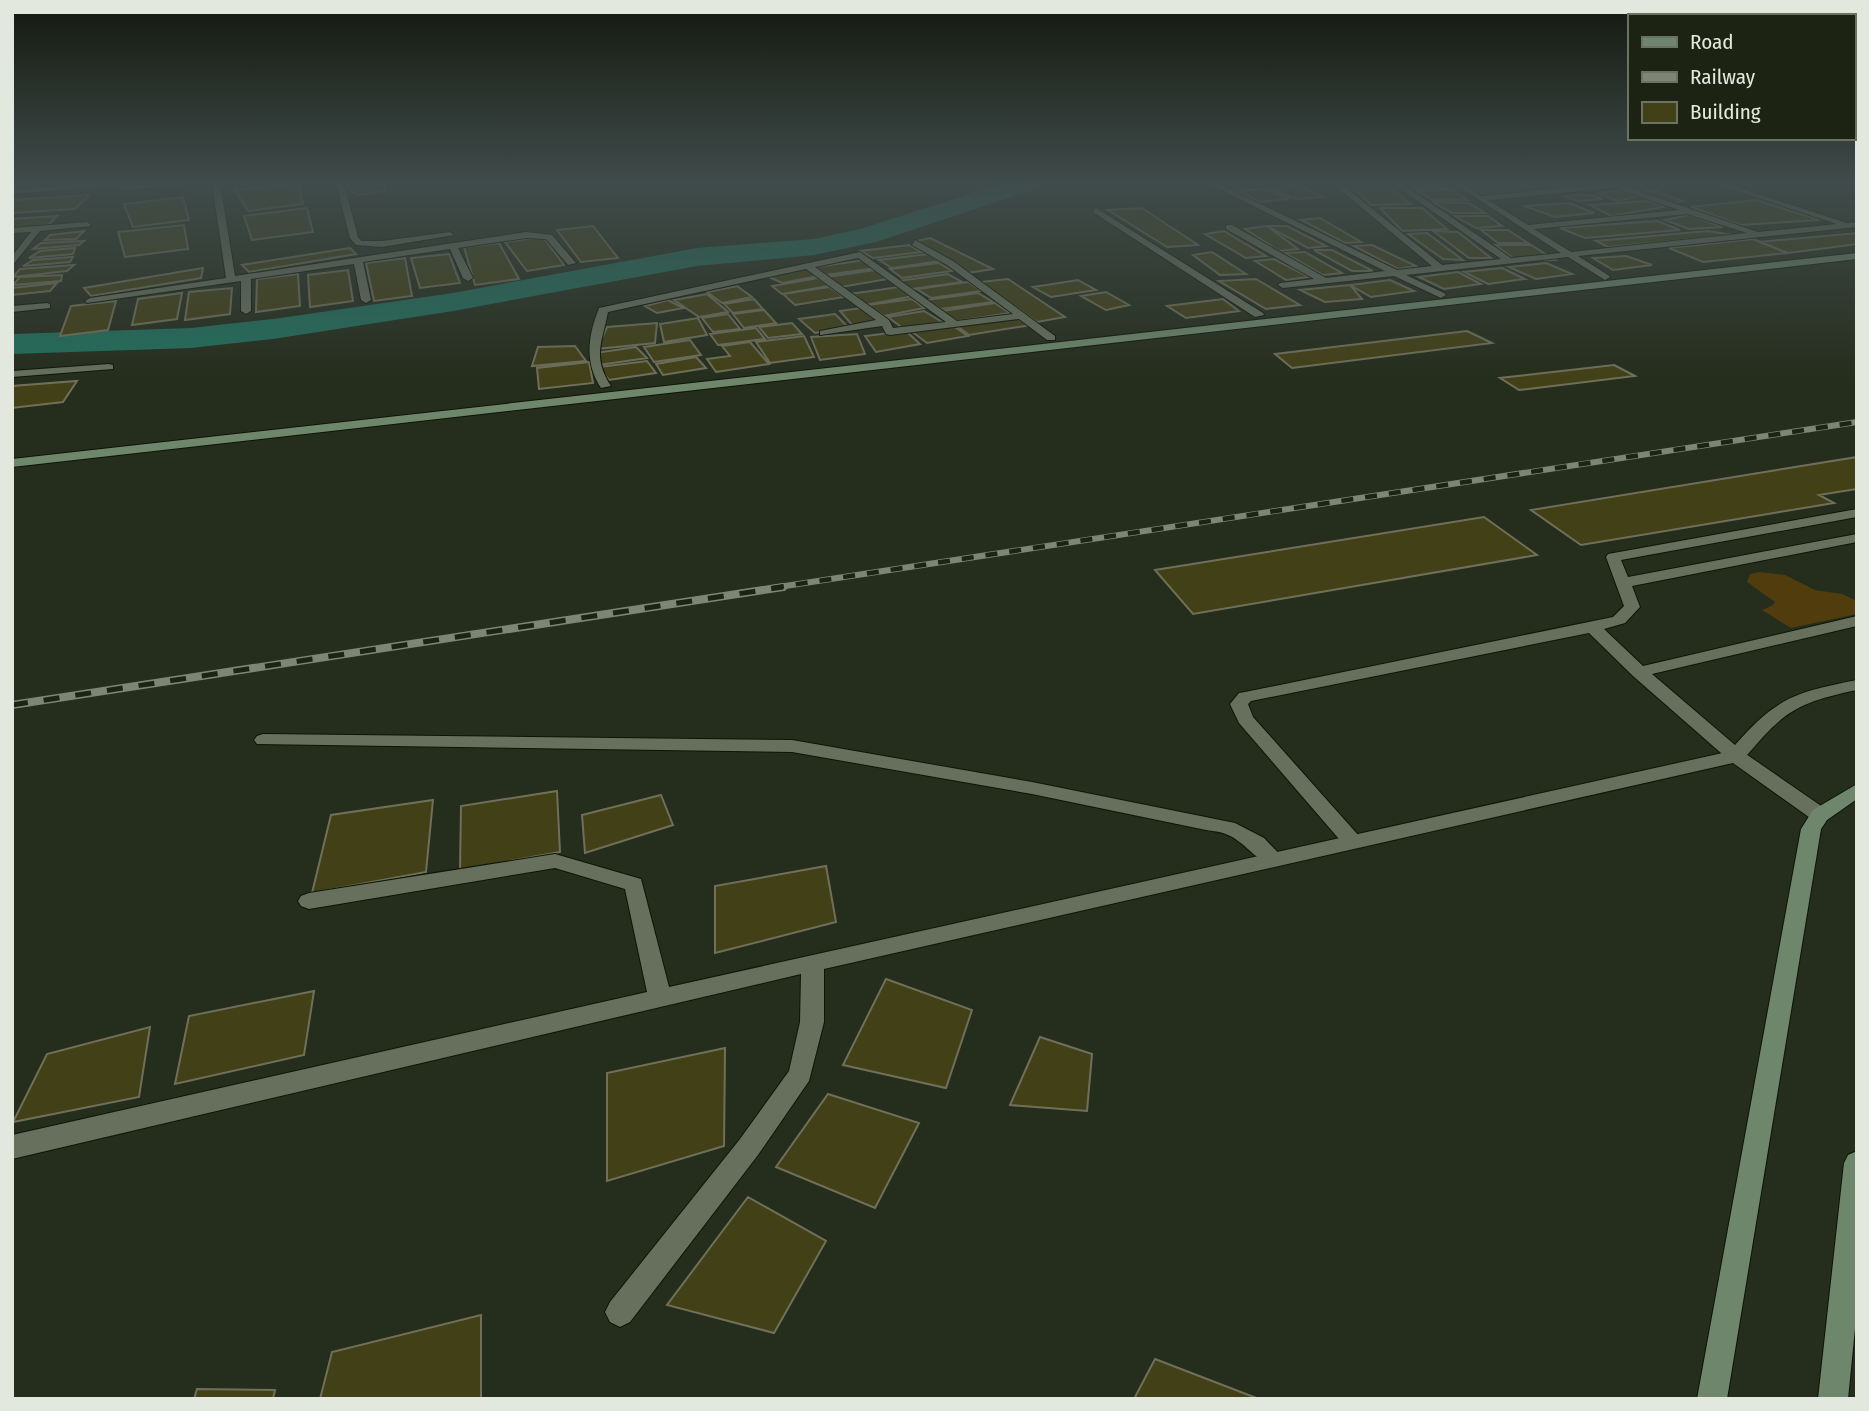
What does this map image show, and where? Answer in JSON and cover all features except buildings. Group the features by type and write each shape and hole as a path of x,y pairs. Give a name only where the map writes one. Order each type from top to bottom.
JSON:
{"street":[{"path":"12,263 22,249"},
{"path":"226,249 230,280"},
{"path":"90,301 435,249"},
{"path":"454,249 467,278"},
{"path":"559,249 571,263"},
{"path":"925,249 950,263 1051,338"},
{"path":"1156,249 1259,315"},
{"path":"1268,249 1323,280"},
{"path":"1350,249 1441,295"},
{"path":"1416,249 1440,268"},
{"path":"1492,249 1511,262"},
{"path":"1562,249 1605,277"},
{"path":"1283,285 1637,249"},
{"path":"12,451 1857,249"},
{"path":"606,386 594,371 591,350 599,336 603,310 860,255 955,324"},
{"path":"12,463 1857,256"},
{"path":"358,261 366,300"},
{"path":"808,266 885,322 890,332 1022,316"},
{"path":"246,278 246,311"},
{"path":"12,309 47,306"},
{"path":"824,333 885,322"},
{"path":"12,374 109,367"},
{"path":"1352,841 1245,719 1239,704 1245,697 1619,620 1628,614 1632,607 1613,557 1857,513"},
{"path":"1623,583 1857,538"},
{"path":"1639,672 1857,621"},
{"path":"1594,627 1639,672 1736,756 1820,815"},
{"path":"12,1147 813,963 1736,756 1772,716 1788,705 1809,696 1857,685"},
{"path":"263,740 792,746 1032,788 1206,823 1235,830 1256,843 1273,859"},
{"path":"1712,1399 1811,829 1820,815 1857,790"},
{"path":"309,901 555,861 634,884 660,998"},
{"path":"620,1311 749,1147 800,1074 812,1022 813,963"},
{"path":"1833,1399 1857,1163"}],"shaded area":[{"path":"1760,572 1785,575 1815,590 1842,594 1857,601 1857,614 1791,628 1762,610 1775,602 1747,582 1750,574"}],"waterway":[{"path":"12,344 191,338 273,329 453,302 697,257 792,249"}],"railway":[{"path":"772,588 1857,422"},
{"path":"12,705 783,587"}]}
